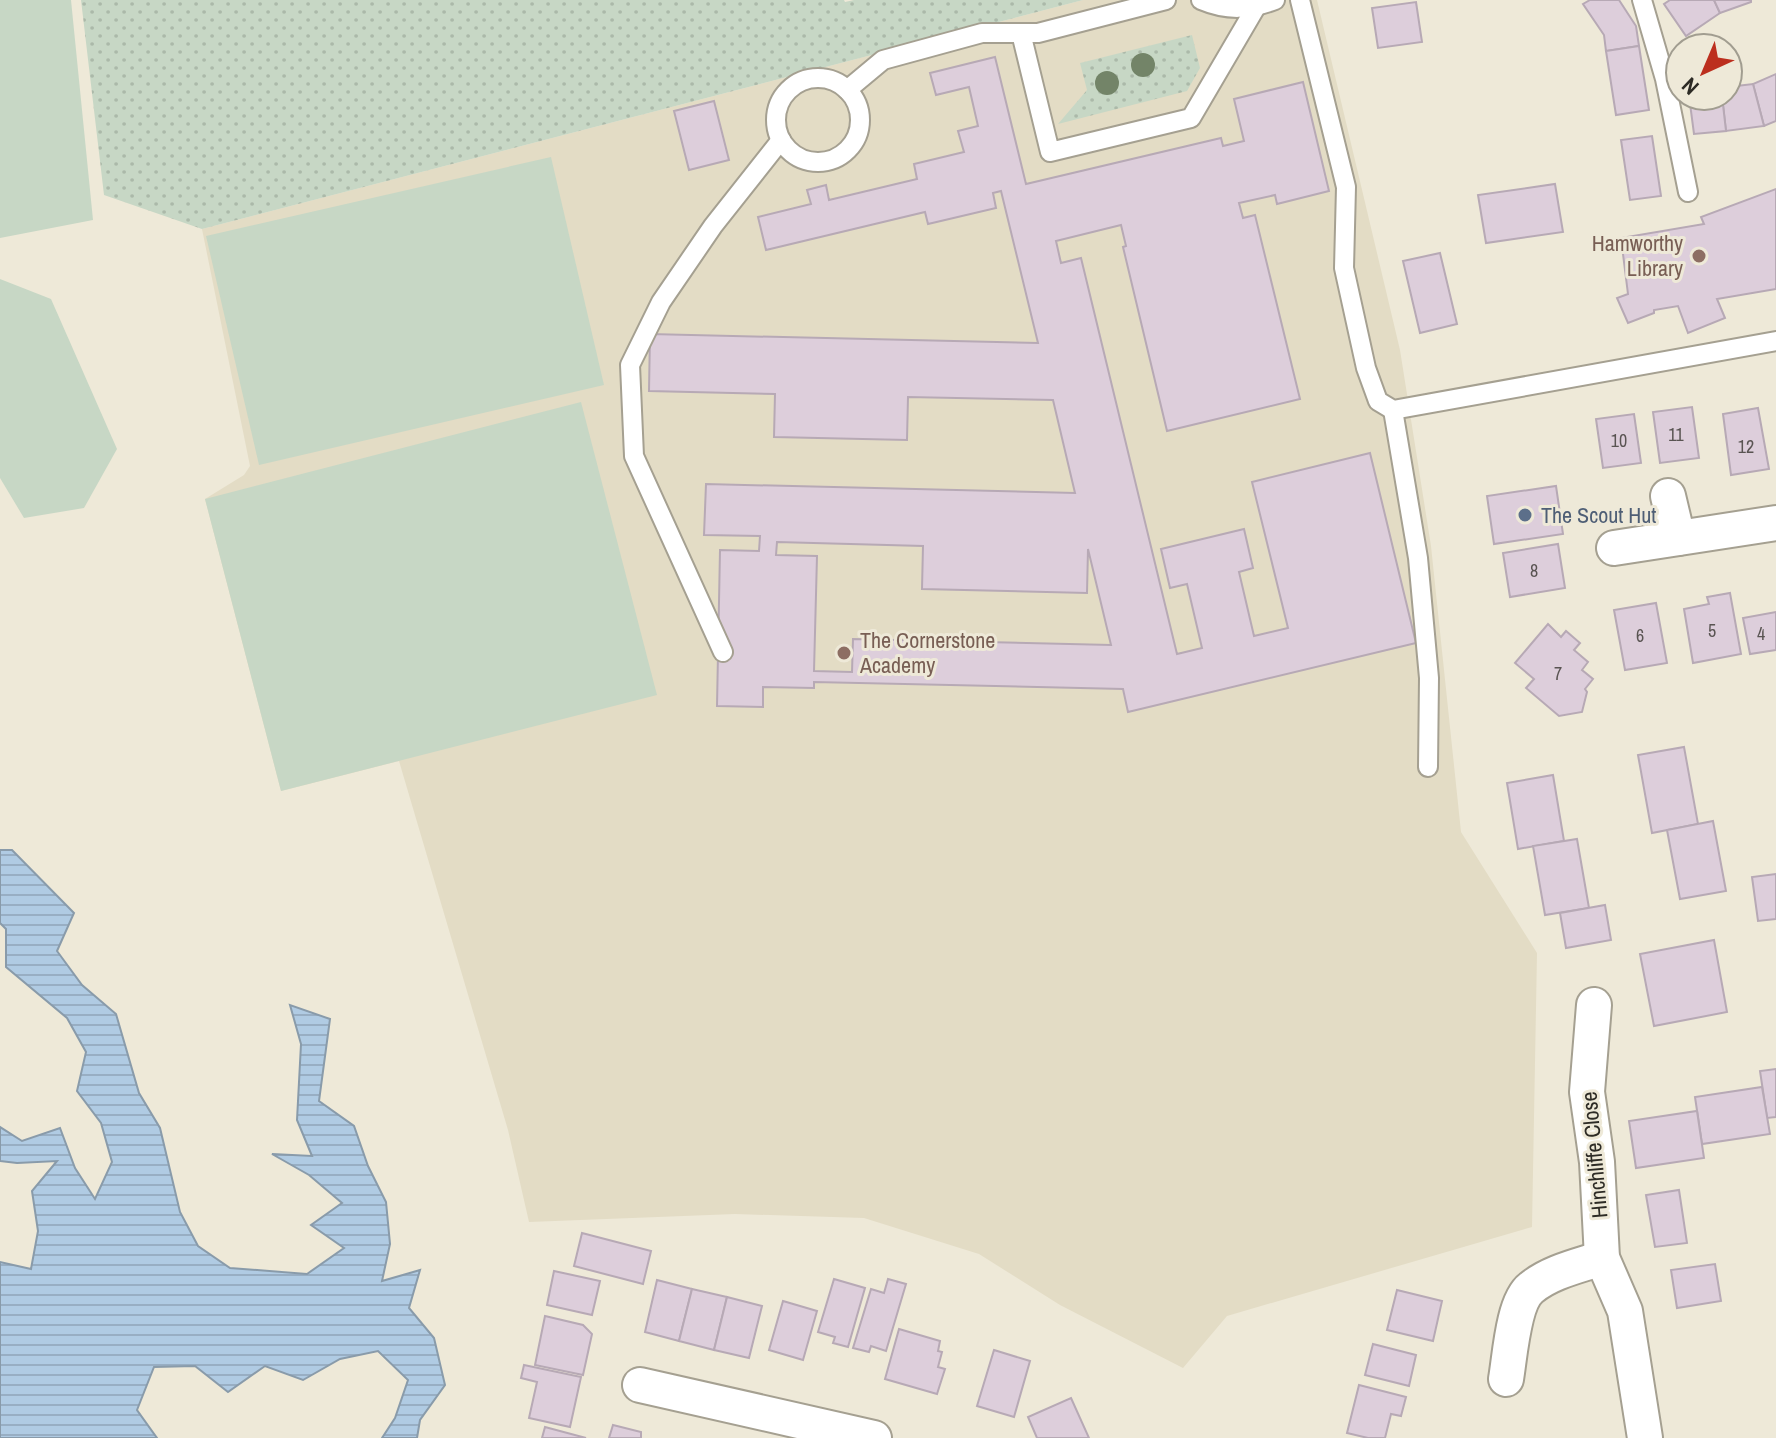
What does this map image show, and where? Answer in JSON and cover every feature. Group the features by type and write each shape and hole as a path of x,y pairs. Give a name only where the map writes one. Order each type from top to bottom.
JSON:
{"street":[{"path":"1668,496 1678,538"},
{"path":"1614,548 1776,523"},
{"name":"Hinchliffe Close","path":"1594,1005 1587,1092 1597,1162 1602,1258 1625,1311 1645,1438"},
{"path":"1506,1379 1519,1305 1528,1289 1555,1274 1602,1258"},
{"path":"640,1385 874,1438"}],"lane":[{"path":"847,90 883,60 982,33 1038,33 1166,0"},
{"path":"1201,0 1234,9 1256,7 1275,0"},
{"path":"1300,0 1346,187 1344,268 1366,368 1378,401 1393,410 1776,341"},
{"path":"1642,0 1664,57"},
{"path":"1021,33 1050,152 1191,118 1256,7"},
{"path":"829,79 847,90 858,106 861,120 852,146 829,161 802,159 790,152 781,140 777,127 781,100 802,81 829,79"},
{"path":"1677,112 1688,192"},
{"path":"723,652 634,456 630,365 661,302 713,226 781,140"},
{"path":"1393,410 1419,572 1429,678 1428,767"}],"shaded area":[{"name":"The Cornerstone Academy","path":"1083,0 1317,0 1400,350 1431,546 1461,832 1537,953 1532,1227 1227,1316 1183,1368 1060,1305 979,1254 864,1218 735,1214 529,1222 508,1130 399,761 281,791 205,499 244,475 250,466 202,229"}],"green space":[{"path":"0,0 71,0 93,220 0,238"},
{"path":"81,0 1083,0 202,229 104,195"},
{"path":"1192,35 1200,68 1187,91 1058,124 1087,90 1080,63"},
{"path":"551,157 604,385 259,465 206,236"},
{"path":"0,279 51,299 117,449 84,508 24,518 0,478"},
{"path":"581,402 657,695 281,791 205,499"}],"water":[{"path":"0,850 12,850 74,913 57,951 82,985 116,1014 139,1093 160,1128 180,1212 198,1246 230,1268 307,1274 344,1248 311,1225 342,1203 309,1175 272,1154 312,1156 297,1120 301,1044 290,1005 330,1019 319,1101 354,1126 368,1166 386,1202 390,1244 382,1281 420,1270 409,1308 434,1338 445,1385 420,1420 417,1438 382,1438 395,1418 408,1380 378,1351 340,1359 303,1380 265,1366 228,1392 195,1366 154,1367 137,1410 157,1438 0,1438 0,1262 31,1269 38,1231 32,1191 57,1161 0,1161 0,1127 22,1141 60,1128 75,1168 95,1199 112,1162 101,1123 77,1091 86,1052 67,1018 6,967 6,929 0,923"}],"building":[{"path":"1590,0 1619,0 1636,26 1639,46 1606,51 1604,35 1583,4"},
{"path":"1670,0 1714,0 1720,13 1692,32 1683,32 1664,4"},
{"path":"1714,0 1751,0 1751,2 1720,13"},
{"path":"1416,2 1422,42 1378,48 1372,8"},
{"path":"1639,46 1649,110 1616,115 1606,51"},
{"path":"995,57 1026,184 1221,138 1223,146 1244,141 1234,99 1303,82 1329,191 1277,204 1275,195 1239,203 1243,218 1255,215 1300,399 1167,431 1123,247 1126,246 1121,225 1056,241 1061,263 1081,258 1177,654 1202,648 1187,584 1170,588 1161,549 1244,529 1253,568 1239,572 1254,636 1288,628 1252,482 1370,453 1416,643 1128,712 1123,689 814,682 814,688 763,687 763,707 717,706 720,550 759,551 760,536 704,535 706,484 1075,493 1053,400 908,397 907,440 774,437 775,394 649,391 650,334 1038,343 1001,191 993,193 996,208 928,224 925,212 766,250 758,217 811,204 807,190 826,185 829,200 917,179 914,164 964,152 958,131 978,126 969,87 936,95 930,73","holes":["777,542 923,546 922,589 1087,593 1088,549 1111,645 853,639 852,672 814,671 817,556 776,555"]},
{"path":"1776,74 1776,121 1764,126 1753,84"},
{"path":"1753,84 1764,126 1726,131 1724,112 1744,112 1744,85"},
{"path":"714,101 729,160 689,170 674,111"},
{"path":"1691,112 1724,112 1726,131 1694,134"},
{"path":"1652,136 1661,196 1630,200 1621,140"},
{"path":"1555,184 1563,232 1486,243 1478,195"},
{"name":"Hamworthy Library","path":"1776,189 1776,289 1717,299 1725,318 1688,333 1678,306 1654,310 1654,313 1628,323 1617,298 1628,294 1621,238 1704,224 1701,217"},
{"path":"1440,253 1457,324 1420,333 1403,261"},
{"path":"1692,407 1699,458 1660,463 1653,412"},
{"path":"1758,408 1769,469 1731,475 1723,414"},
{"path":"1634,414 1641,463 1603,468 1596,419"},
{"name":"The Scout Hut","path":"1556,486 1563,534 1494,544 1487,496"},
{"path":"1558,544 1565,588 1510,597 1503,553"},
{"path":"1730,593 1741,654 1693,663 1684,609 1709,604 1707,597"},
{"path":"1656,603 1667,663 1625,670 1614,610"},
{"path":"1776,612 1776,650 1750,654 1743,618"},
{"path":"1548,624 1561,637 1566,631 1580,643 1574,650 1588,662 1582,670 1593,679 1585,689 1582,712 1559,716 1526,688 1534,679 1515,663"},
{"path":"1684,747 1698,824 1652,833 1638,755"},
{"path":"1553,775 1564,841 1518,849 1507,783"},
{"path":"1713,821 1726,891 1680,899 1667,830"},
{"path":"1577,839 1589,908 1545,915 1533,846"},
{"path":"1776,874 1776,919 1758,921 1752,877"},
{"path":"1605,905 1611,940 1566,948 1560,913"},
{"path":"1714,940 1727,1012 1654,1026 1640,954"},
{"path":"1776,1069 1776,1117 1767,1118 1760,1071"},
{"path":"1762,1087 1770,1134 1702,1144 1695,1097"},
{"path":"1697,1111 1704,1158 1636,1168 1629,1121"},
{"path":"1679,1190 1687,1243 1655,1247 1646,1195"},
{"path":"582,1233 651,1251 643,1284 574,1266"},
{"path":"1715,1264 1721,1301 1677,1308 1671,1270"},
{"path":"554,1271 600,1281 592,1315 547,1305"},
{"path":"834,1279 865,1288 848,1347 833,1343 835,1337 818,1332"},
{"path":"888,1279 906,1284 886,1351 871,1346 869,1352 853,1348 871,1289 884,1293"},
{"path":"657,1280 692,1289 679,1341 645,1332"},
{"path":"692,1289 727,1297 714,1350 679,1341"},
{"path":"1397,1290 1442,1301 1433,1341 1387,1330"},
{"path":"727,1297 762,1306 749,1358 714,1350"},
{"path":"783,1301 817,1311 803,1360 769,1350"},
{"path":"545,1316 583,1325 592,1334 583,1375 535,1365"},
{"path":"899,1329 940,1341 938,1351 942,1352 938,1367 945,1369 937,1394 885,1379"},
{"path":"1373,1344 1416,1355 1409,1386 1365,1375"},
{"path":"994,1350 1030,1361 1014,1417 977,1406"},
{"path":"524,1365 581,1377 570,1427 529,1418 537,1382 521,1378"},
{"path":"1359,1385 1406,1397 1401,1416 1391,1414 1385,1438 1347,1433"},
{"path":"1071,1398 1089,1438 1037,1438 1028,1417"},
{"path":"613,1425 641,1432 641,1438 609,1438"},
{"path":"545,1427 586,1438 542,1438"}],"place":[{"name":"Hamworthy Library","path":"1699,256"},
{"name":"The Scout Hut","path":"1525,515"},
{"name":"The Cornerstone Academy","path":"844,653"}]}
